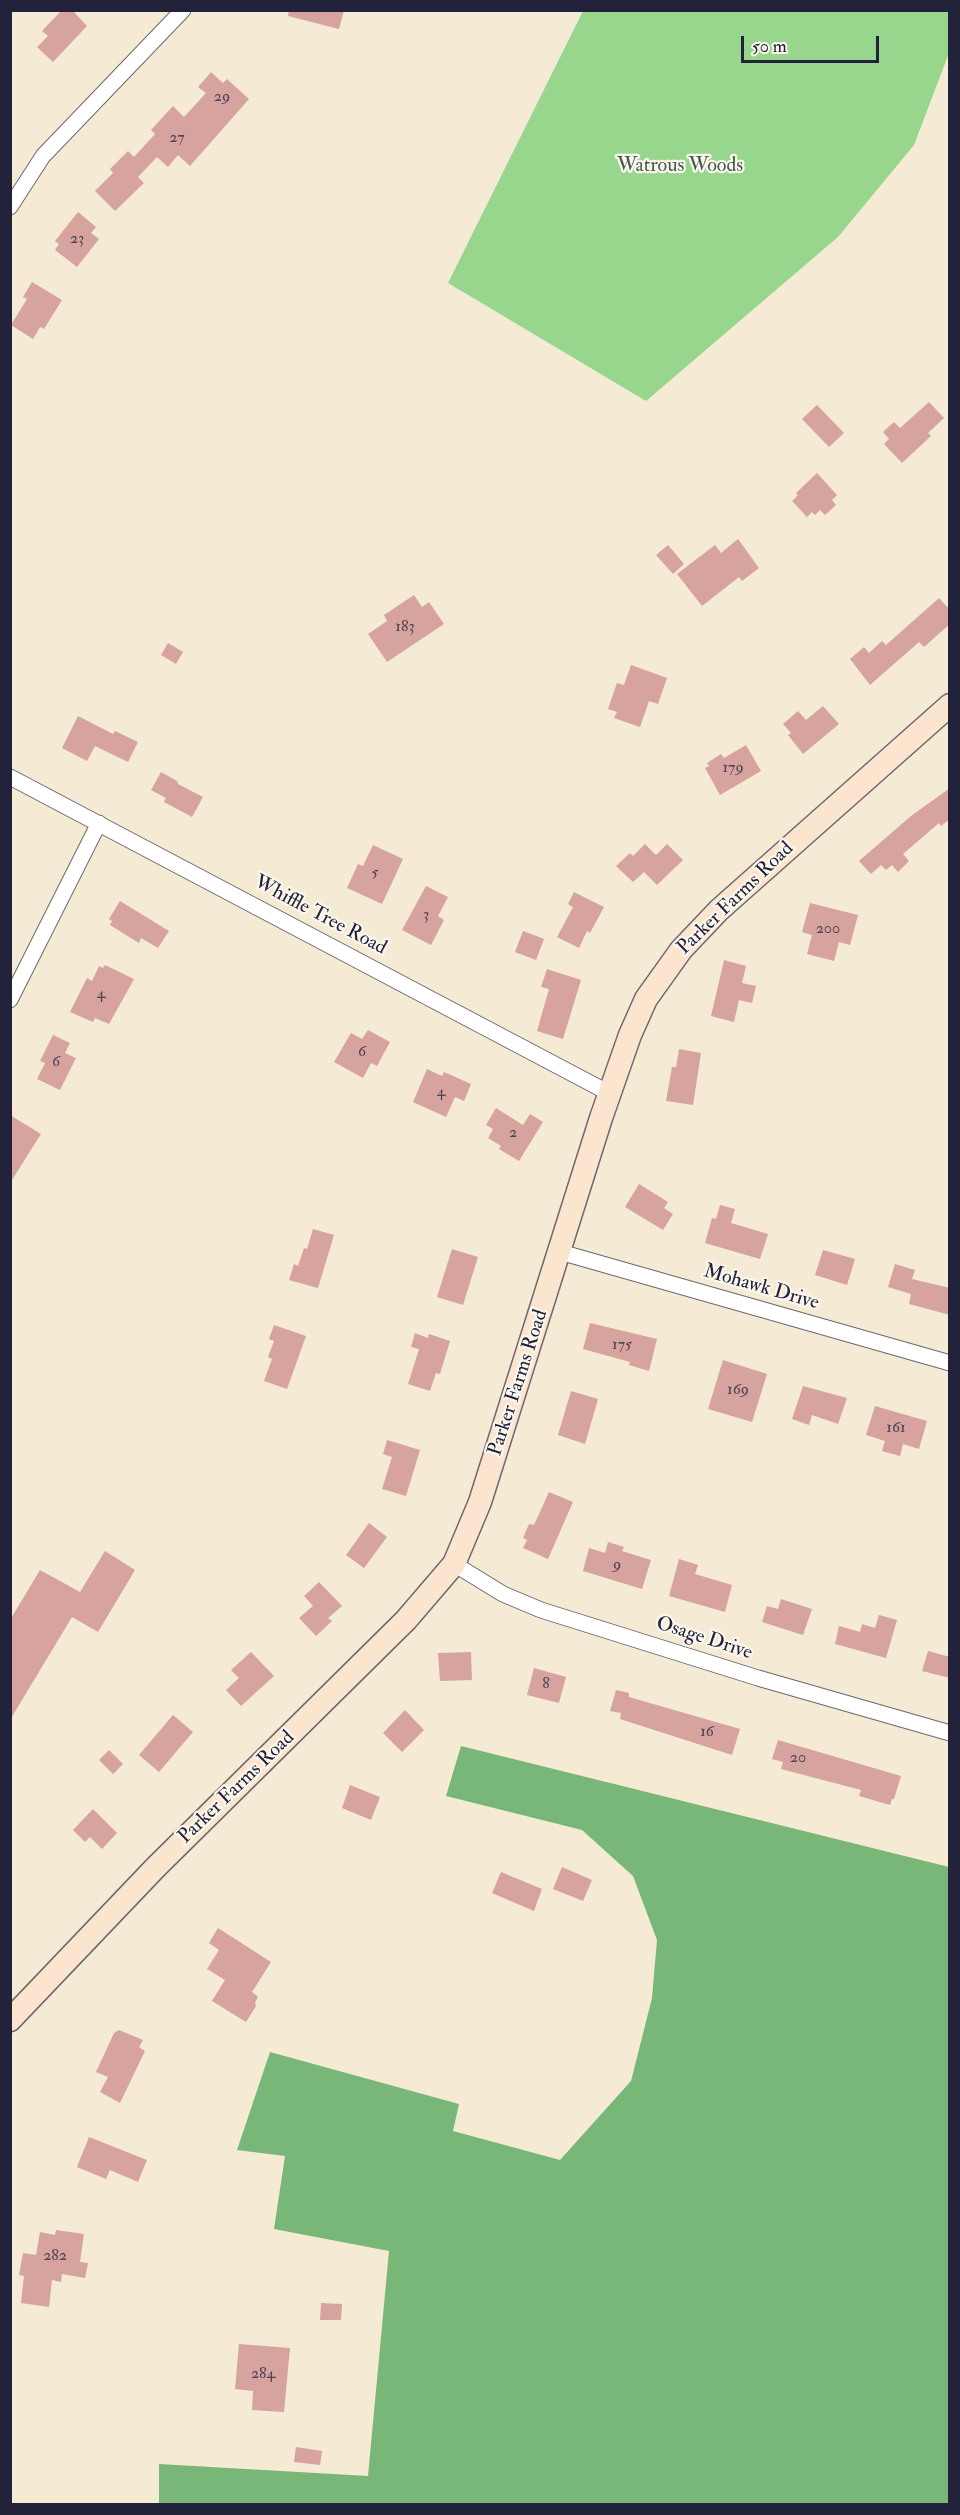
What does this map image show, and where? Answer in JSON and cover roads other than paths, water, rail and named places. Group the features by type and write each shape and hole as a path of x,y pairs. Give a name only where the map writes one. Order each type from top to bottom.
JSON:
{"street":[{"path":"10,207 43,156 183,10"},
{"name":"Parker Farms Road","path":"10,2020 156,1867 406,1620 454,1564 484,1491 609,1092 646,999 681,950 719,910 950,705"},
{"name":"Whiffle Tree Road","path":"10,777 609,1092"},
{"path":"10,1000 99,823"},
{"name":"Mohawk Drive","path":"560,1252 950,1363"},
{"name":"Osage Drive","path":"454,1564 503,1594 541,1610 758,1678 950,1733"}],"park label":[{"name":"Watrous Woods","path":"680,167"}]}
